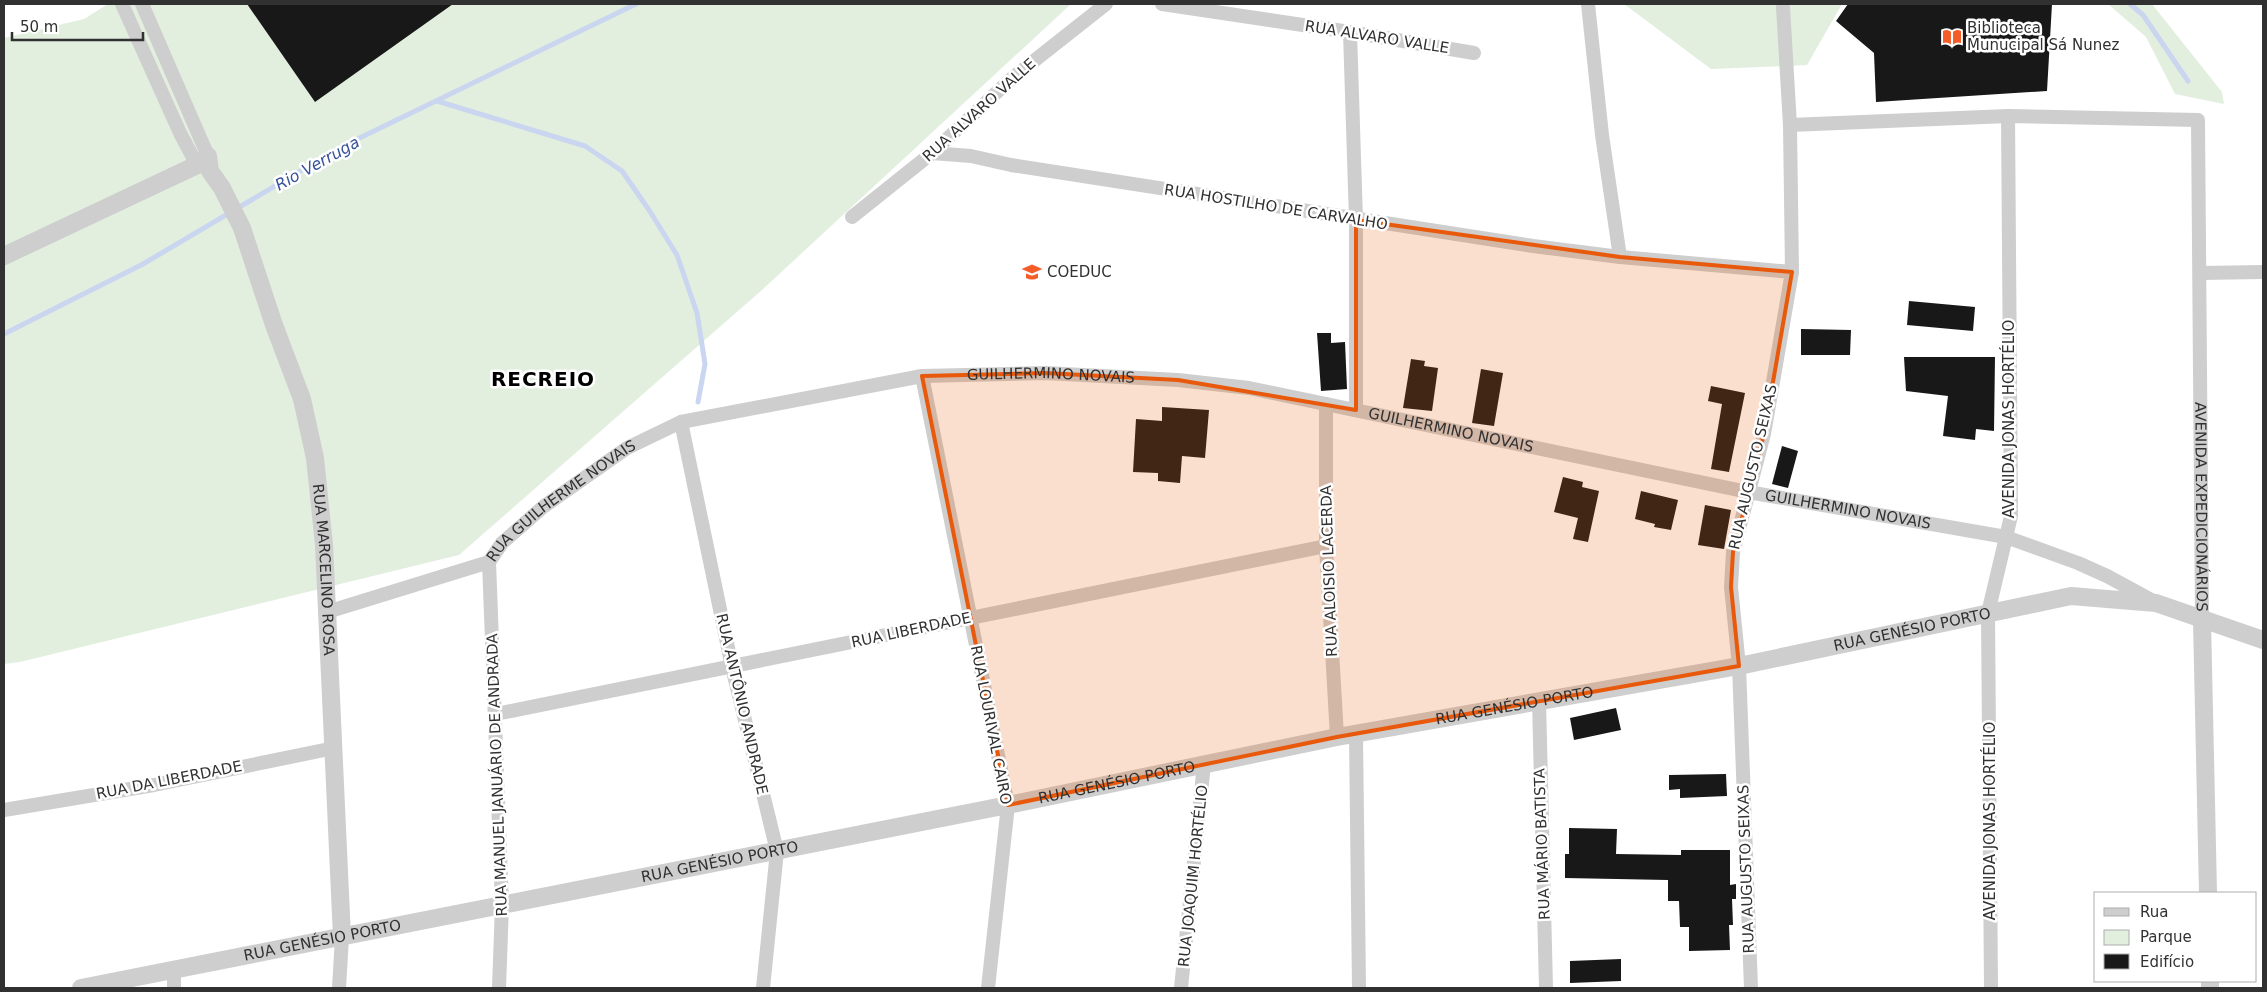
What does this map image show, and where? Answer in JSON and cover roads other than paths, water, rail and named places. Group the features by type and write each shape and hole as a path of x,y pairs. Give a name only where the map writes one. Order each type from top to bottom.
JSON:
{"street":[{"name":"RUA MARCELINO ROSA","path":"122,4 180,133 222,188 242,228 274,325 302,399 315,458 324,545 342,937 339,988"},
{"name":"RUA MARCELINO ROSA","path":"142,4 205,164"},
{"name":"RUA ALVARO VALLE","path":"852,217 932,153 1011,79 1106,4"},
{"name":"RUA ALVARO VALLE","path":"1162,4 1350,32 1474,53"},
{"path":"1588,4 1602,135 1620,257"},
{"name":"RUA AUGUSTO SEIXAS","path":"1751,988 1739,666 1731,587 1733,552 1764,434 1792,272 1790,125 1783,7"},
{"path":"1350,32 1356,220 1356,410"},
{"path":"1790,125 2008,116"},
{"name":"AVENIDA EXPEDICIONÁRIOS","path":"2008,116 2198,120 2202,620 2208,892"},
{"name":"AVENIDA JONAS HORTÉLIO","path":"1991,988 1988,613 2011,516 2008,116"},
{"name":"RUA HOSTILHO DE CARVALHO","path":"932,153 971,156 1021,166 1356,220 1620,257 1792,272"},
{"path":"4,256 205,164"},
{"path":"2200,273 2263,272"},
{"name":"GUILHERMINO NOVAIS","path":"681,422 922,376 1045,373 1178,380 1249,388 1748,492 2006,537 2047,551 2107,576 2156,602 2202,620"},
{"name":"RUA LOURIVAL CAIRO","path":"922,376 1008,805 988,988"},
{"name":"RUA ALOISIO LACERDA","path":"1326,404 1326,546 1337,736"},
{"name":"RUA GUILHERME NOVAIS","path":"327,612 489,562 502,543 543,507 627,448 681,422"},
{"name":"RUA ANTÔNIO ANDRADE","path":"681,422 732,666 776,851 763,988"},
{"name":"RUA LIBERDADE","path":"496,714 1326,546"},
{"name":"RUA MANUEL JANUÁRIO DE ANDRADA","path":"489,562 502,905 499,988"},
{"name":"RUA GENÉSIO PORTO","path":"81,988 1008,805 1337,736 1356,735 1539,700 1739,666 2071,596 2156,602"},
{"path":"2202,620 2263,640"},
{"name":"RUA MÁRIO BATISTA","path":"1539,700 1546,988"},
{"path":"1356,735 1359,988"},
{"name":"RUA DA LIBERDADE","path":"4,810 154,785 334,748"},
{"name":"RUA JOAQUIM HORTÉLIO","path":"1181,988 1204,764"},
{"path":"174,969 174,988"}],"waterway":[{"name":"Rio Verruga","path":"4,334 143,264 341,147 636,4"},
{"path":"2130,4 2143,15 2188,81"},
{"path":"437,101 585,146 622,171 677,255 697,313 705,364 698,402"}],"place":[{"name":"Biblioteca Munucipal Sá Nunez","path":"1952,37"},
{"name":"COEDUC","path":"1032,272"}],"district":[{"name":"RECREIO","path":"543,379"}]}
